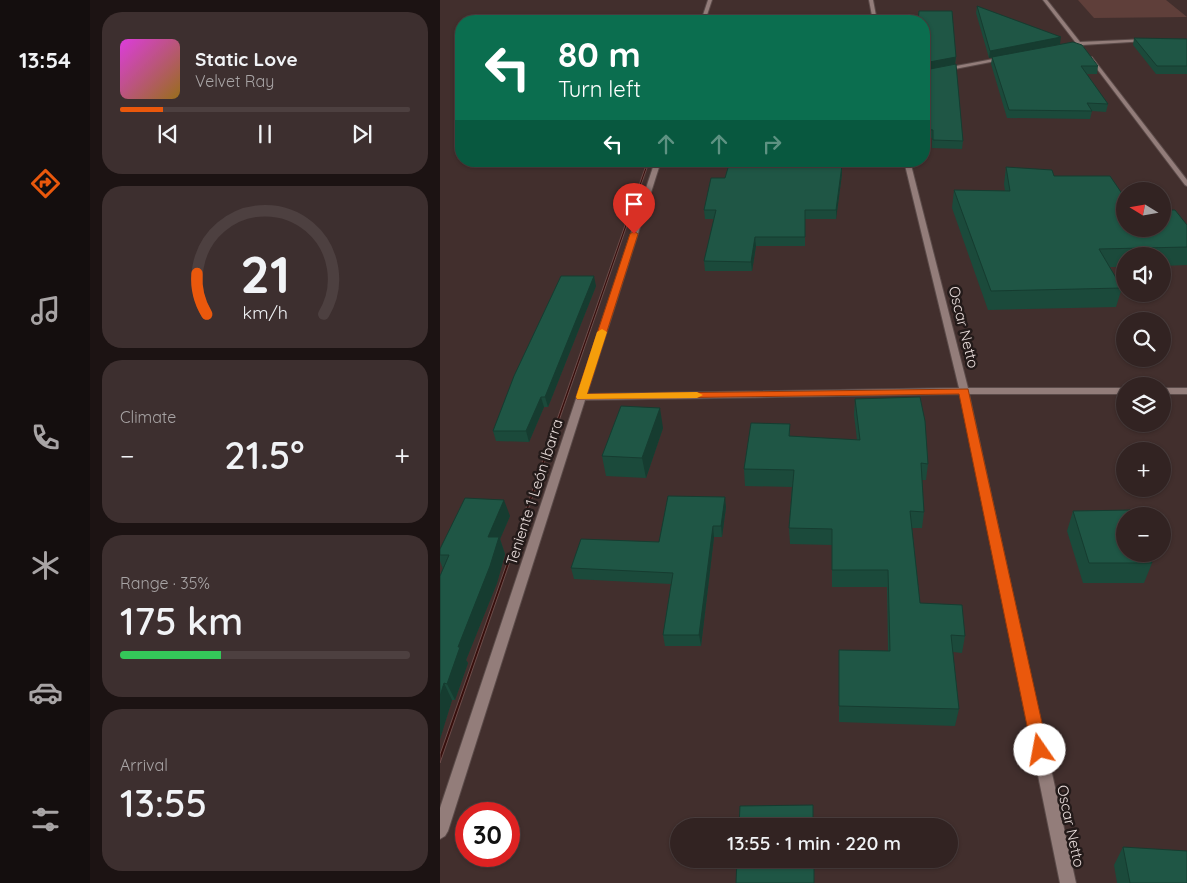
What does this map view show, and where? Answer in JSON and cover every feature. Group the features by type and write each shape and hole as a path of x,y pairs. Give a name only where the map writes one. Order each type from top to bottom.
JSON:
{"street":[{"path":"705,15 710,0"},
{"path":"871,0 875,15"},
{"path":"1045,0 1187,184"},
{"path":"1059,48 1118,40 1158,40"},
{"path":"930,73 1011,57"},
{"name":"Teniente 1 León Ibarra","path":"440,831 656,167"},
{"name":"Oscar Netto","path":"908,167 964,391 1068,883"},
{"path":"581,397 964,391 1116,391"},
{"path":"1171,391 1187,391"}],"shaded area":[{"path":"1078,0 1166,0 1187,17 1094,18"},
{"path":"645,168 647,168 440,763 440,754"}],"building":[{"path":"977,6 1061,37 990,51"},
{"path":"919,11 952,11 956,57 930,62 930,15 919,15"},
{"path":"1134,38 1187,39 1187,66 1157,66"},
{"path":"1073,42 1082,45 1098,66 1081,66 1108,104 1087,103 1092,111 1009,110 992,57"},
{"path":"956,64 963,141 933,140 933,130 930,130 930,69"},
{"path":"728,167 842,167 836,210 805,210 805,237 755,237 751,262 704,261 716,210 704,210 711,178 725,178"},
{"path":"1006,167 1052,170 1054,176 1110,176 1116,185 1116,238 1171,238 1171,210 1175,210 1187,225 1187,247 1116,247 1116,249 1099,249 1116,278 1116,288 991,291 954,190 1010,191"},
{"path":"561,276 594,276 545,397 541,397 526,431 493,431 514,376"},
{"path":"920,397 925,421 928,464 921,463 924,512 910,511 920,603 962,605 965,636 951,635 959,709 839,706 839,650 890,651 888,570 832,570 832,529 789,528 794,470 744,469 751,423 790,424 789,436 860,440 855,399"},
{"path":"621,406 660,408 642,458 602,456"},
{"path":"668,496 725,497 721,526 713,526 699,635 663,635 673,573 571,568 581,539 659,542"},
{"path":"465,498 504,500 488,537 499,537 490,566 458,647 460,647 447,684 444,683 440,696 440,576 449,555 440,555 440,549"},
{"path":"1116,510 1116,562 1152,563 1089,563 1073,511"},
{"path":"813,805 813,818 739,818 740,806"},
{"path":"1123,847 1187,851 1187,883 1130,883"},
{"path":"737,868 814,868 814,883 736,883"}],"slow traffic":[{"path":"602,332 581,397 697,395"}],"route":[{"path":"634,234 581,397 964,391 1040,750"}]}
